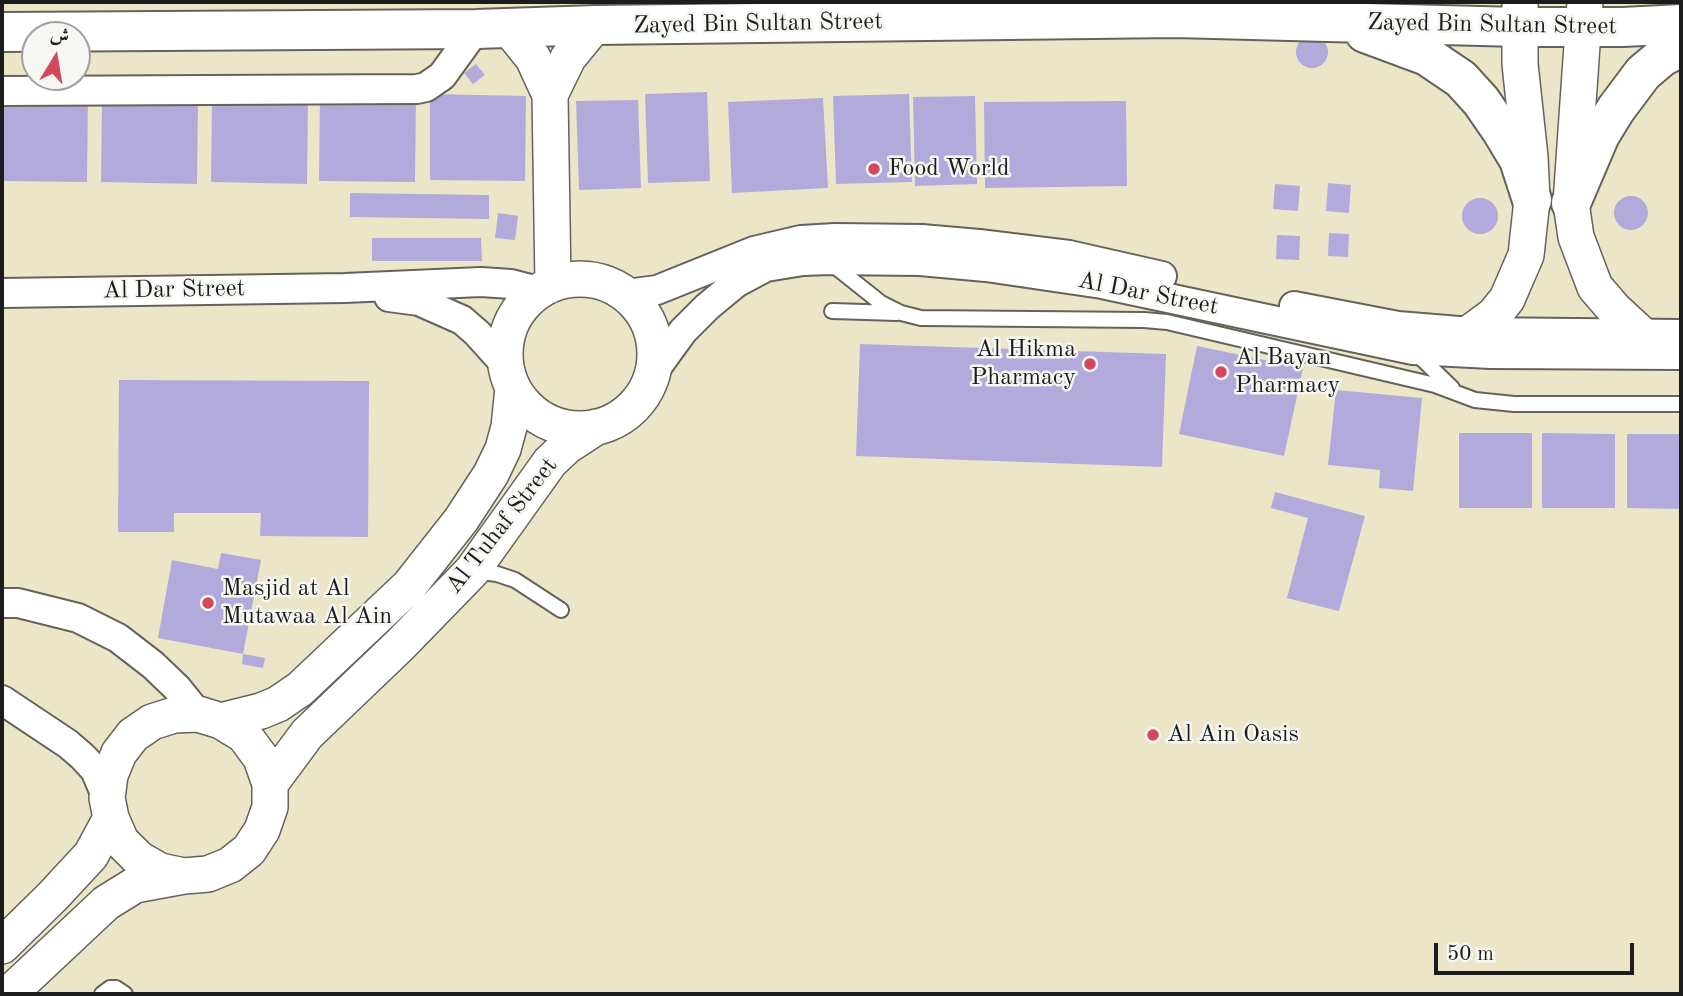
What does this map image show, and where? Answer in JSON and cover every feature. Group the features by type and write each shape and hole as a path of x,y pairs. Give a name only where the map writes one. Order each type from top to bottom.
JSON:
{"highway":[{"path":"1175,19 1224,2"},
{"name":"Zayed Bin Sultan Street","path":"2,32 1175,19 1323,21 1529,10 1681,24"},
{"path":"1323,21 1380,37 1427,56 1461,79 1482,101 1502,130 1519,160 1532,200"},
{"path":"1572,203 1600,135 1616,109 1643,73 1662,57 1681,47"}],"street":[{"path":"1471,332 1494,315 1507,299 1526,255 1532,200 1520,64 1529,10"},
{"path":"1584,15 1572,203 1576,237 1595,286 1614,309 1641,334"},
{"path":"546,288 550,95 568,58 595,25"},
{"path":"2,91 417,89 435,83 492,28 533,58 550,95"},
{"name":"Al Dar Street","path":"626,294 657,290 754,251 801,240 922,239 1069,255 1322,312 1398,326 1471,332 1681,334"},
{"name":"Al Dar Street","path":"654,371 683,331 736,284 766,267 828,260 920,261 986,267 1170,309 1413,350 1491,355 1681,355"},
{"path":"572,279 609,285 626,294 641,310 651,329 656,349 654,371 634,408 616,420 596,427 572,428 548,422 528,408 509,376 508,331 526,302 546,288 572,279"},
{"name":"Al Dar Street","path":"2,293 345,288 481,282 546,288"},
{"name":"Al Dar Street","path":"345,288 367,295 419,301 462,320 477,332 509,376"},
{"name":"Al Tuhaf Street","path":"209,717 261,711 278,704 300,689 409,586 461,520 491,474 506,438 509,376"},
{"name":"Al Tuhaf Street","path":"270,784 307,734 472,571 550,462 567,446 596,427"},
{"path":"2,603 18,603 78,618 118,638 153,664 209,717 244,735 261,758 270,784 270,807 262,830 249,850 230,865 208,874 135,886 106,903 9,994"},
{"path":"2,700 68,744 95,770 121,841 139,859 160,871 184,876"},
{"path":"2,946 53,897 91,855 109,808 110,775 119,753 133,736 152,722 174,715 209,717"}],"lane":[{"path":"828,260 881,303 901,313"},
{"path":"832,311 901,313 941,319 1144,320 1170,309 1435,384 1475,400 1514,404 1681,404"},
{"path":"1413,350 1458,394"},
{"path":"472,571 497,574 515,580 561,610"},
{"path":"102,994 110,988 116,988 125,994"}],"building":[{"path":"1312,36 1324,40 1328,52 1324,64 1312,68 1300,64 1296,52 1300,40"},
{"path":"476,64 485,75 473,84 464,73"},
{"path":"707,92 710,181 648,183 645,94"},
{"path":"430,94 526,96 525,181 430,180"},
{"path":"909,94 912,182 836,184 833,96"},
{"path":"320,95 416,97 415,182 319,181"},
{"path":"2,96 88,97 87,182 2,181"},
{"path":"975,96 977,184 915,186 913,97"},
{"path":"102,97 198,98 197,184 101,182"},
{"path":"212,97 308,98 307,184 211,182"},
{"path":"823,98 828,188 732,193 728,102"},
{"path":"638,100 641,188 579,190 576,101"},
{"path":"1126,101 1127,186 985,188 984,102"},
{"path":"1328,183 1351,185 1349,213 1326,211"},
{"path":"1275,184 1300,186 1298,211 1273,209"},
{"path":"350,193 489,195 489,219 350,217"},
{"path":"1631,196 1643,201 1648,213 1643,225 1631,230 1619,225 1614,213 1619,201"},
{"path":"1480,198 1493,203 1498,216 1493,229 1480,234 1467,229 1462,216 1467,203"},
{"path":"498,213 518,216 515,240 495,238"},
{"path":"1329,233 1349,234 1348,257 1328,256"},
{"path":"1277,235 1300,236 1299,260 1276,259"},
{"path":"372,238 481,238 482,261 372,261"},
{"path":"860,344 1166,354 1162,467 856,456"},
{"path":"1197,346 1303,368 1284,456 1179,434"},
{"path":"119,380 369,381 368,537 260,536 261,513 174,513 174,532 118,532"},
{"path":"1336,390 1422,398 1413,491 1379,488 1380,470 1328,465"},
{"path":"1459,433 1532,433 1532,508 1459,508"},
{"path":"1542,433 1615,434 1615,508 1542,508"},
{"path":"1627,434 1681,434 1681,509 1627,508"},
{"path":"1275,492 1365,516 1339,611 1287,598 1308,518 1271,508"},
{"name":"Masjid at Al Mutawaa Al Ain","path":"221,553 261,560 243,654 158,638 172,560 218,569"},
{"path":"243,654 265,658 263,668 242,664"}],"place":[{"name":"Food World","path":"874,169"},
{"name":"Al Hikma Pharmacy","path":"1090,364"},
{"name":"Al Bayan Pharmacy","path":"1221,372"},
{"name":"Masjid at Al Mutawaa Al Ain","path":"208,603"},
{"name":"Al Ain Oasis","path":"1153,735"}]}
